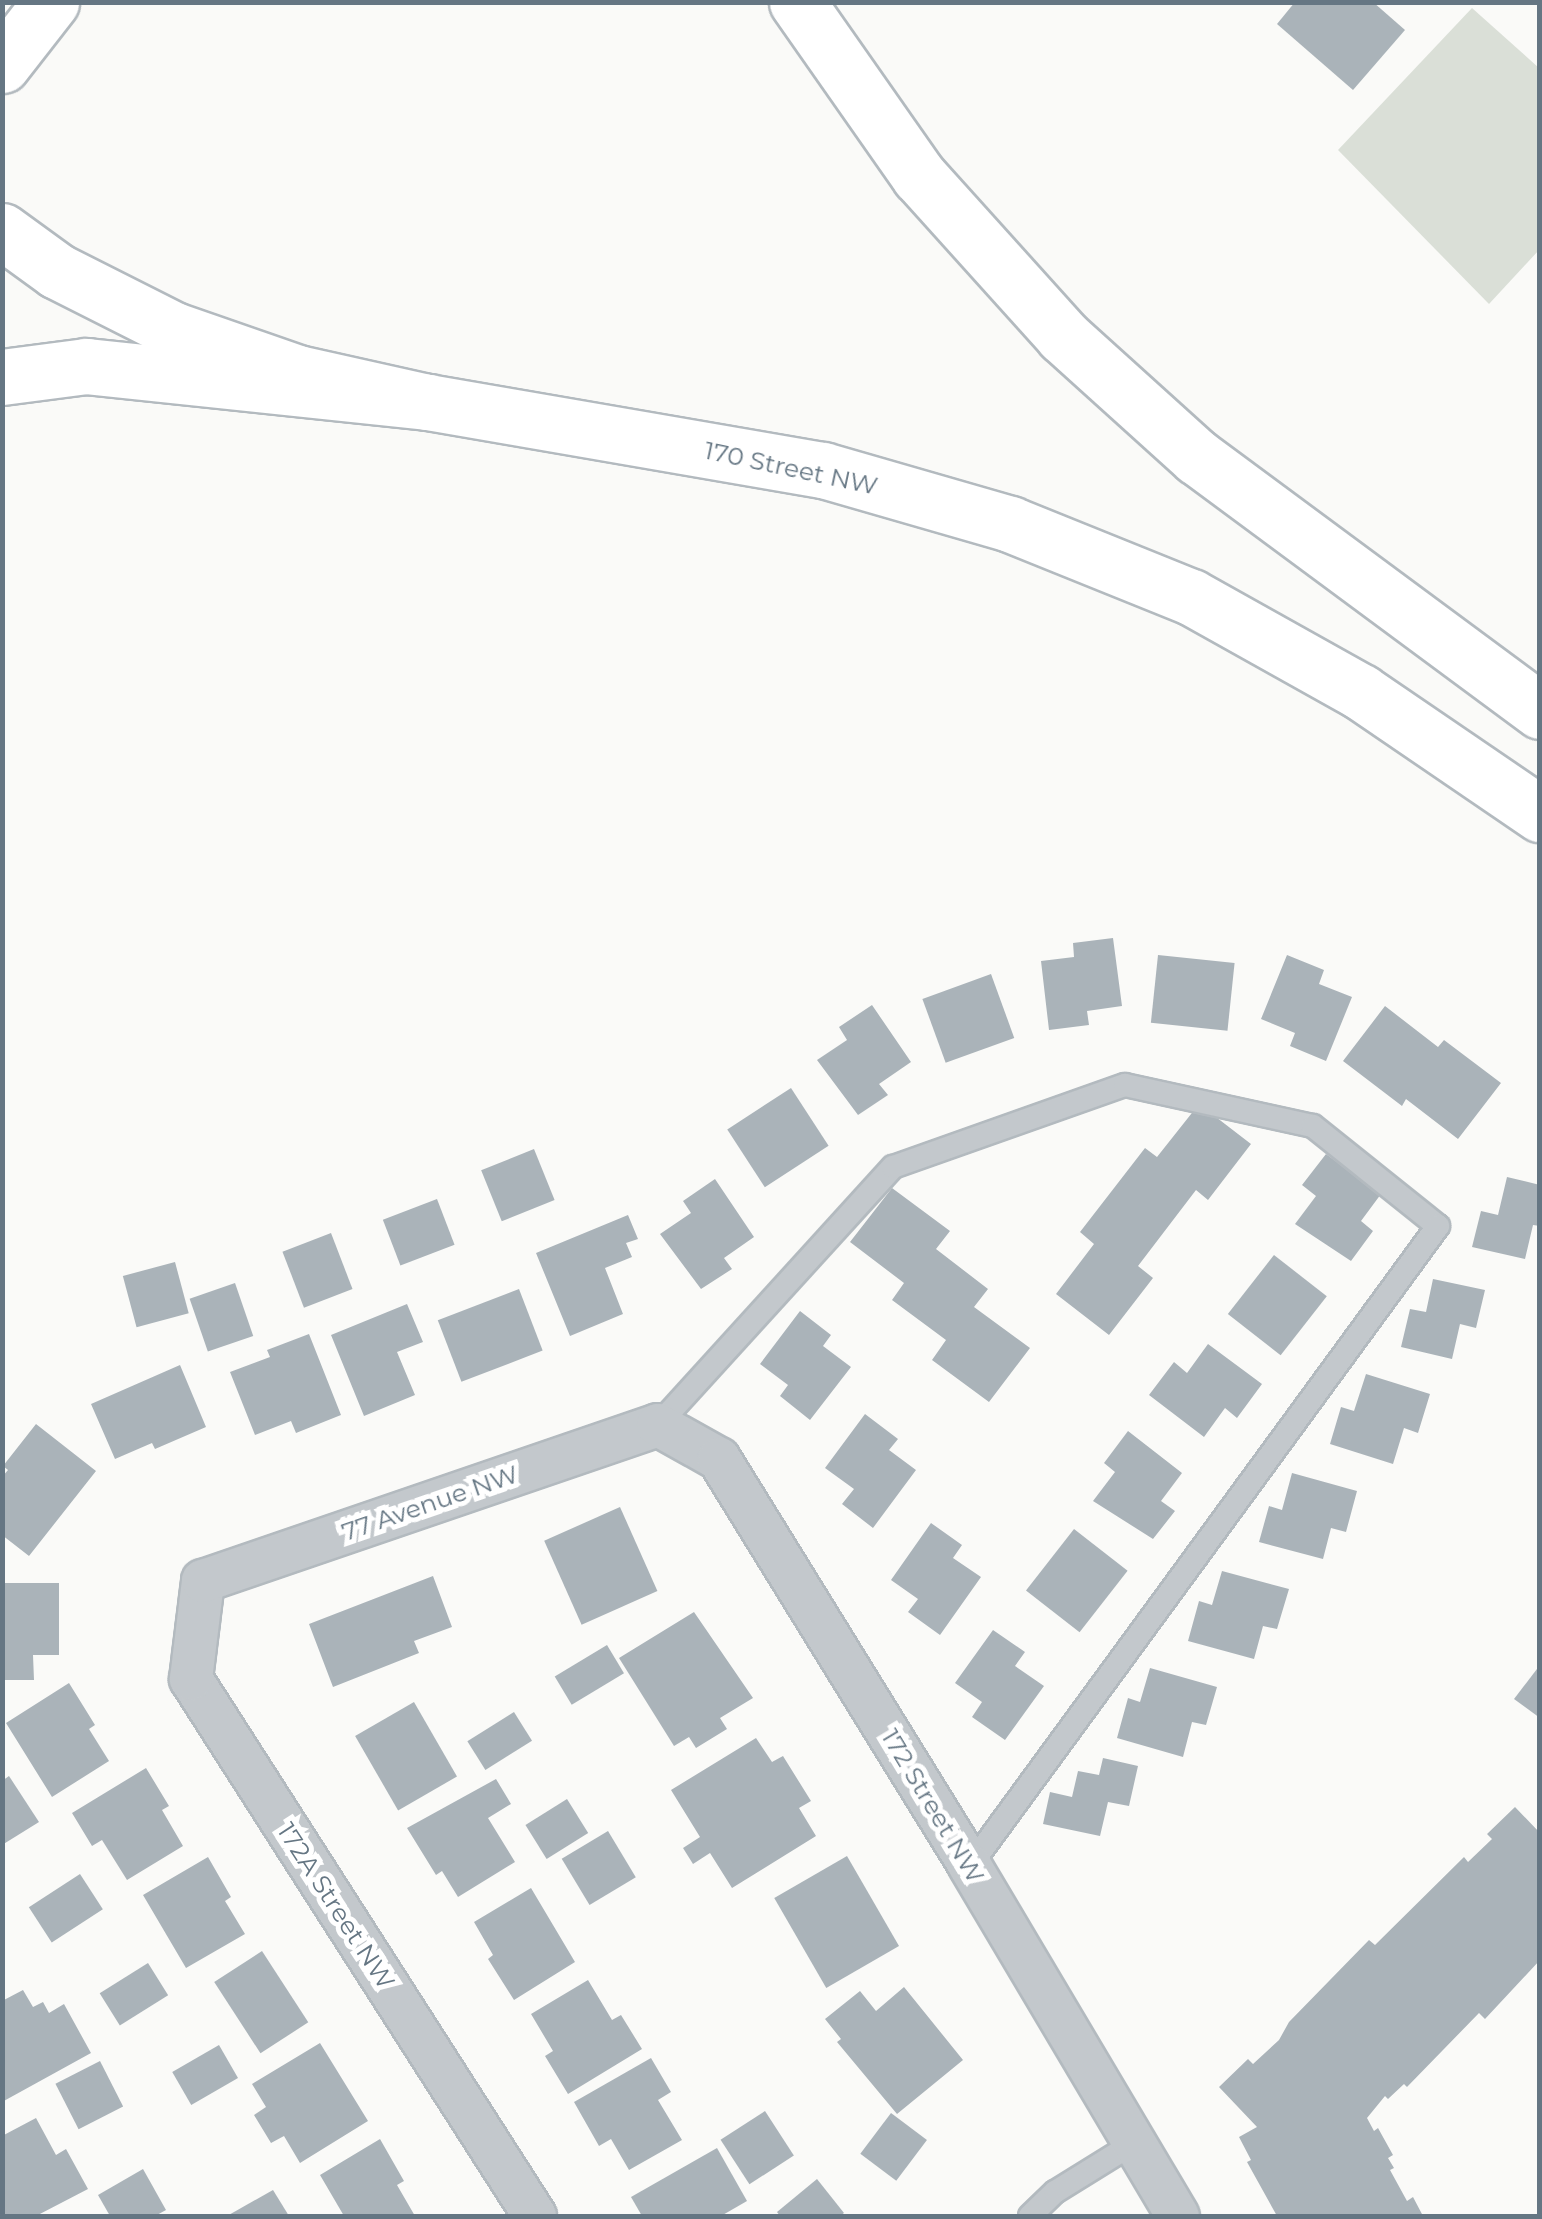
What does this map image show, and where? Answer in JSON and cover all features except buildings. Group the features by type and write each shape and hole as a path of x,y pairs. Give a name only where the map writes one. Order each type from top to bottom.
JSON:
{"main road":[{"path":"2,65 51,2"},
{"path":"798,2 919,176 1063,336 1197,458 1540,711"},
{"name":"170 Street NW","path":"2,232 57,270 174,330 298,373 428,402 823,470 1010,524 1192,597 1361,692 1540,814"},
{"path":"2,377 86,366 428,402"}],"street":[{"name":"77 Avenue NW","path":"203,1581 658,1425"},
{"name":"172 Street NW","path":"658,1425 719,1459 970,1866 1178,2216"},
{"name":"172A Street NW","path":"203,1581 192,1680 535,2216"}],"lane":[{"path":"658,1425 892,1167 1125,1085 1313,1126 1438,1226 970,1866"},
{"path":"1030,2216 1055,2192 1134,2143"}],"shaded area":[{"path":"1472,8 1539,68 1539,250 1489,304 1338,150"}]}
